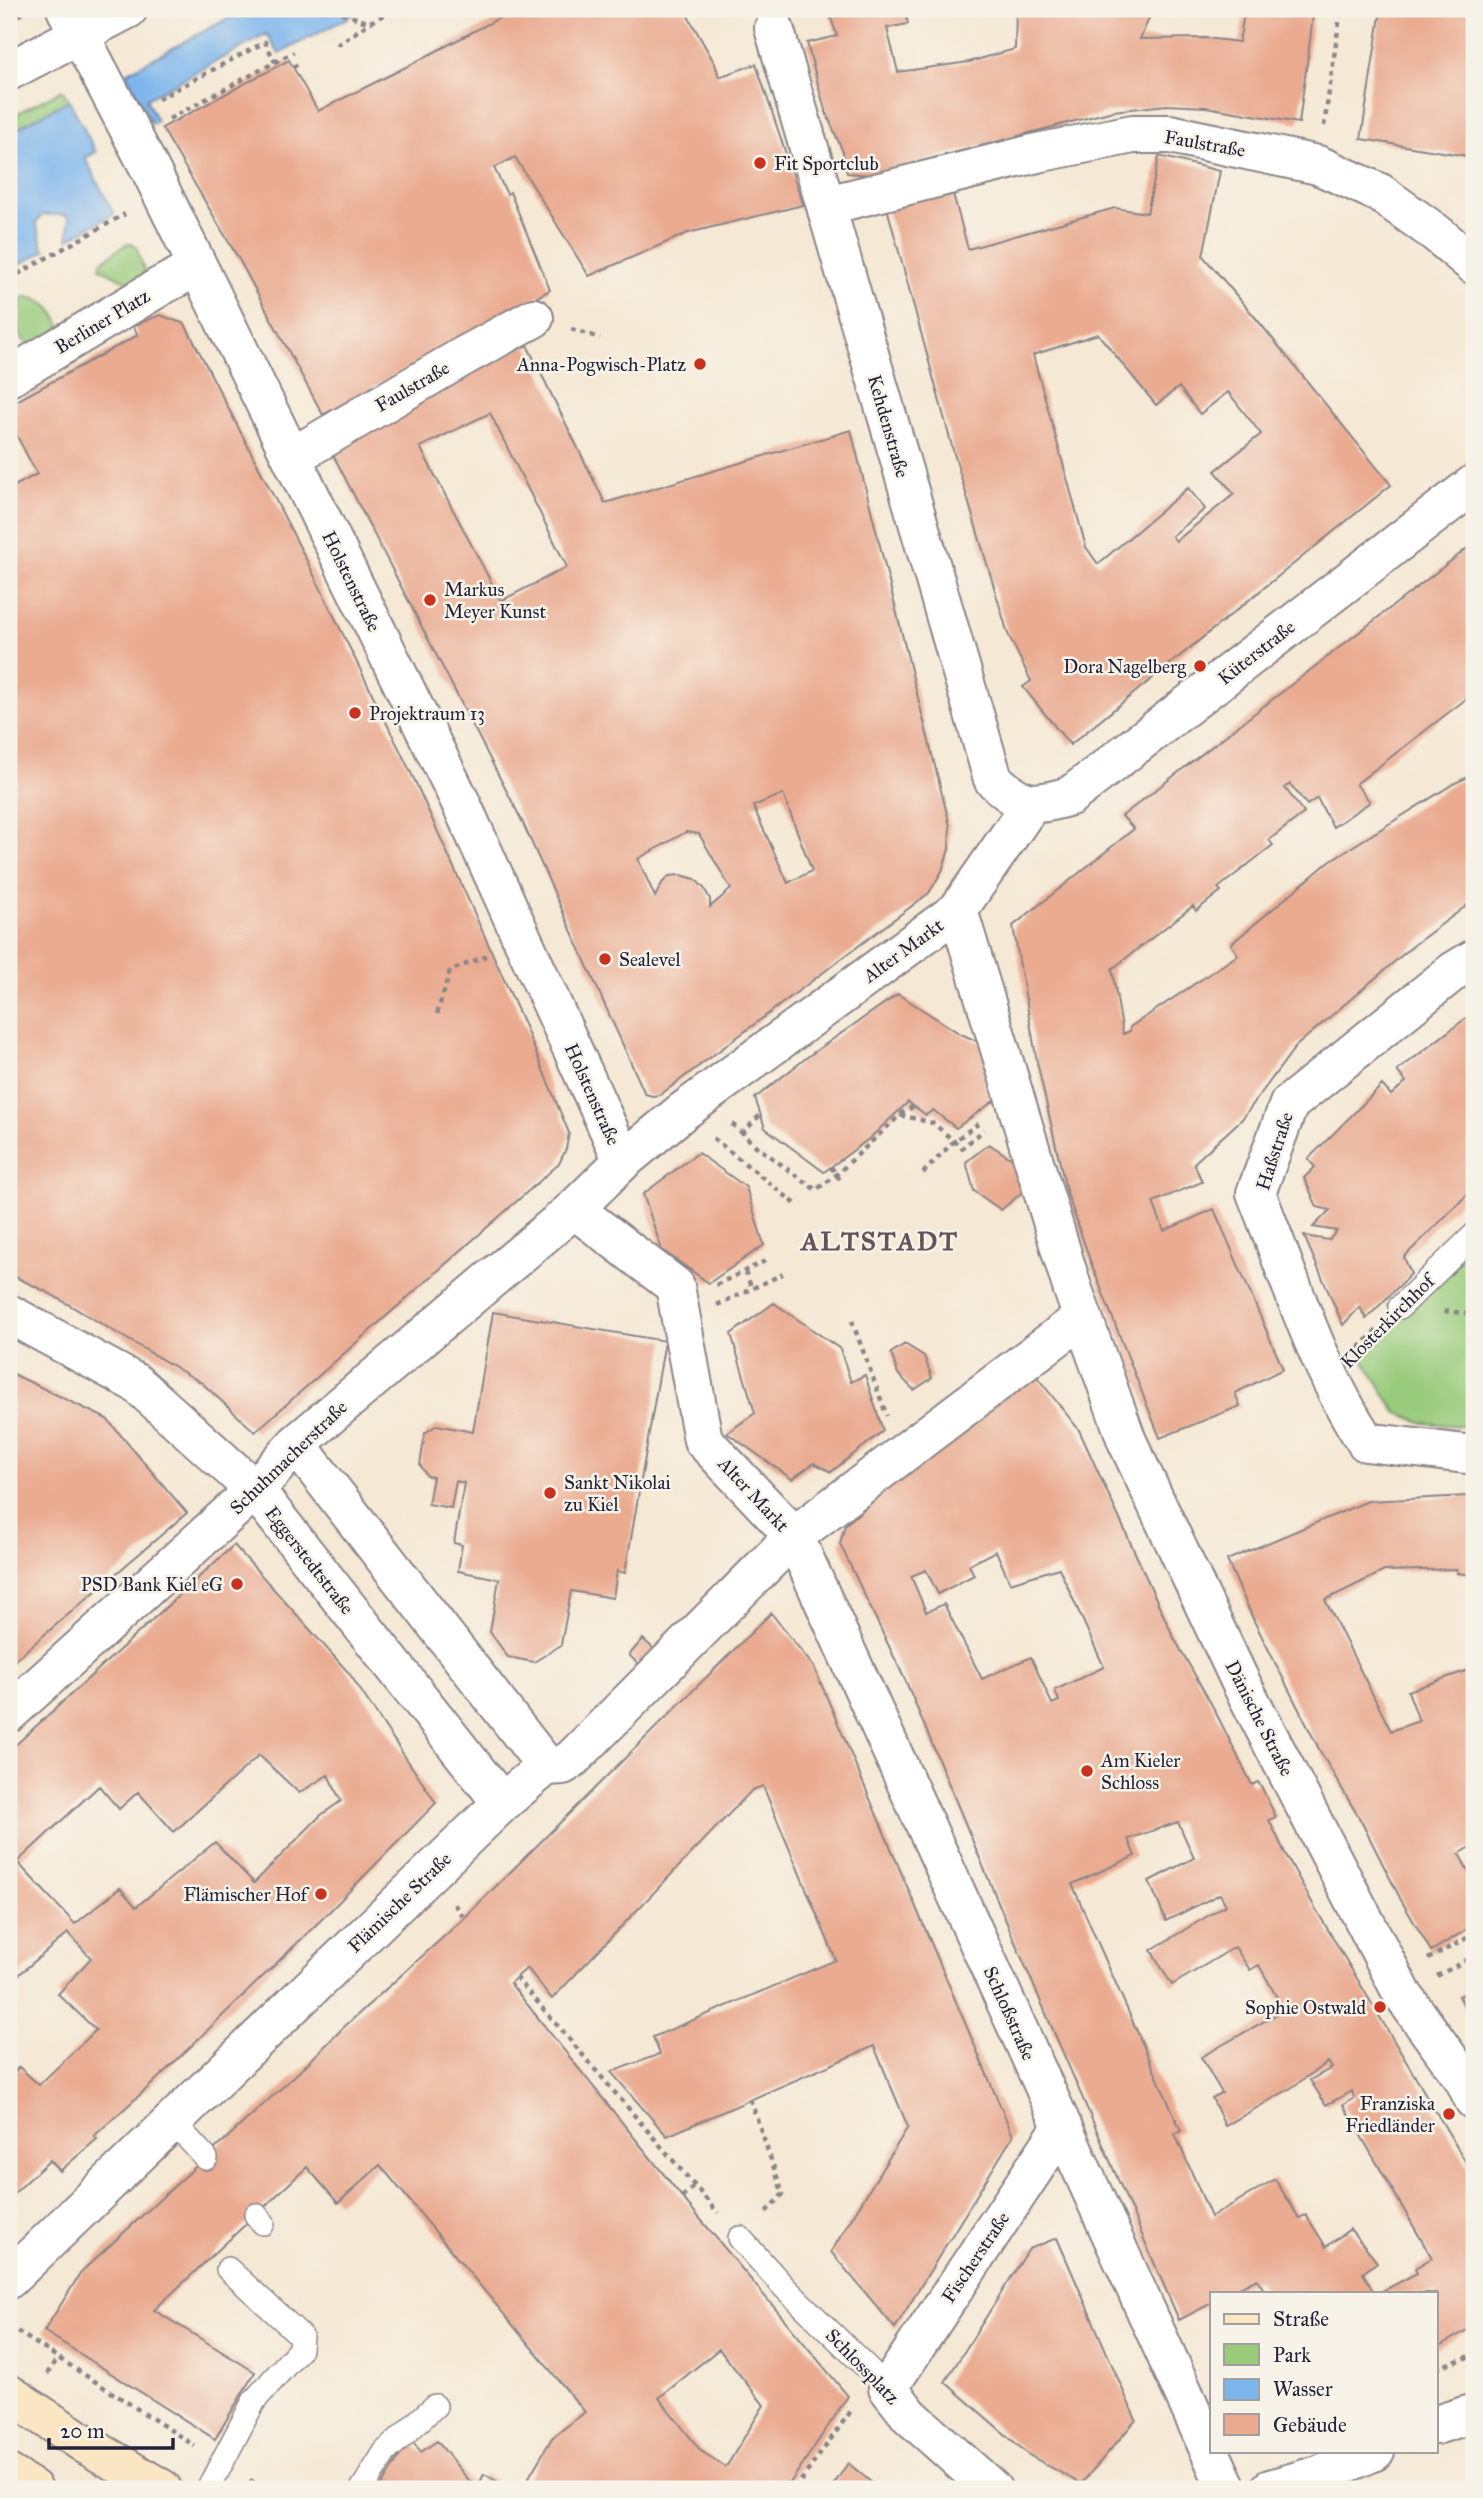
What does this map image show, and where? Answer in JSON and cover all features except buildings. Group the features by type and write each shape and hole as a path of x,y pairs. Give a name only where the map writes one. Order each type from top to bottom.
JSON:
{"main road":[{"path":"9,2395 162,2489"},
{"path":"9,2474 33,2489"}],"street":[{"path":"9,71 128,9"},
{"name":"Kehdenstraße","path":"774,28 828,205 873,372 993,779 1009,795 1031,804"},
{"name":"Holstenstraße","path":"80,36 134,138 460,801 623,1161"},
{"name":"Faulstraße","path":"828,205 989,164 1133,134 1170,134 1318,165 1380,193 1436,233 1474,265"},
{"name":"Berliner Platz","path":"9,377 197,267"},
{"name":"Faulstraße","path":"292,457 534,318"},
{"name":"Küterstraße","path":"1031,804 1049,803 1070,796 1474,484"},
{"name":"Alter Markt","path":"958,910 1082,1318 794,1536 704,1440 676,1286 574,1209 623,1161 682,1112 958,910 1031,804"},
{"name":"Haßstraße","path":"1474,959 1454,971 1289,1104 1256,1192 1329,1377 1346,1412 1366,1441 1474,1455"},
{"name":"Schuhmacherstraße","path":"9,1713 255,1490 296,1444 574,1209"},
{"name":"Eggerstedtstraße","path":"9,1314 136,1383 255,1490 502,1803"},
{"name":"Dänische Straße","path":"1082,1318 1127,1441 1241,1683 1403,1995 1465,2081 1474,2099"},
{"path":"296,1444 546,1766"},
{"name":"Flämische Straße","path":"9,2278 502,1803 546,1766 563,1765 573,1758 794,1536"},
{"name":"Schloßstraße","path":"794,1536 1210,2452"},
{"name":"Fischerstraße","path":"888,2388 1062,2127"},
{"name":"Schlossplatz","path":"888,2388 910,2416 992,2489"},
{"path":"1438,2424 1474,2413"},
{"name":"Schloßstraße","path":"1210,2452 1227,2489"},
{"path":"1270,2489 1319,2475 1373,2452"}],"lane":[{"name":"Klosterkirchhof","path":"1400,1307 1474,1235"},
{"path":"172,2121 206,2158"},
{"name":"Schlossplatz","path":"740,2238 785,2288 888,2388"},
{"path":"208,2489 254,2401 300,2348 301,2336 228,2269"},
{"path":"362,2489 385,2452 435,2406"}],"path":[{"path":"9,20 31,9"},
{"path":"333,9 369,23"},
{"path":"337,45 394,9"},
{"path":"1318,165 1341,9"},
{"path":"153,102 265,42 275,62"},
{"path":"134,138 294,52"},
{"path":"293,67 300,63"},
{"path":"9,279 125,214"},
{"path":"437,1012 450,971 493,953"},
{"path":"756,1146 816,1190 836,1175 900,1115 914,1106"},
{"path":"742,1133 761,1114"},
{"path":"900,1115 933,1123 962,1148 983,1130"},
{"path":"923,1173 954,1141 981,1122"},
{"path":"831,1167 841,1181"},
{"path":"751,1168 797,1205"},
{"path":"679,1304 765,1261"},
{"path":"745,1271 752,1289"},
{"path":"729,1300 783,1274"},
{"name":"Klosterkirchhof","path":"1329,1377 1400,1307"},
{"path":"852,1321 901,1455"},
{"path":"1394,1978 1474,1934"},
{"path":"1451,1969 1474,1956"},
{"path":"516,1977 740,2238 782,2194 750,2099"},
{"path":"682,2197 694,2186"},
{"path":"9,2326 264,2489"},
{"path":"1438,2367 1474,2355"},
{"path":"795,2489 850,2410 888,2388"}],"green space":[{"path":"62,90 69,100 16,129 10,117"},
{"path":"132,243 136,246 147,278 137,287 100,268 101,262 126,244"},
{"path":"23,297 36,299 52,310 61,328 31,347 16,326 20,300"},
{"path":"1474,1244 1474,1427 1423,1423 1396,1412 1361,1356"}],"water":[{"path":"245,9 364,9 279,54 267,34 146,99 157,121 151,124 126,73"},
{"path":"69,100 96,152 85,158 114,214 68,239 69,218 66,215 42,215 36,223 43,248 46,250 9,270 9,133"}],"place":[{"name":"Fit Sportclub","path":"760,163"},
{"name":"Anna-Pogwisch-Platz","path":"700,364"},
{"name":"Markus Meyer Kunst","path":"430,600"},
{"name":"Dora Nagelberg","path":"1200,666"},
{"name":"Projektraum 13","path":"355,713"},
{"name":"Sealevel","path":"605,959"},
{"name":"Sankt Nikolai zu Kiel","path":"550,1493"},
{"name":"PSD Bank Kiel eG","path":"237,1584"},
{"name":"Am Kieler Schloss","path":"1087,1771"},
{"name":"Flämischer Hof","path":"321,1894"},
{"name":"Sophie Ostwald","path":"1380,2007"},
{"name":"Franziska Friedländer","path":"1449,2114"}],"district":[{"name":"ALTSTADT","path":"880,1241"}]}
